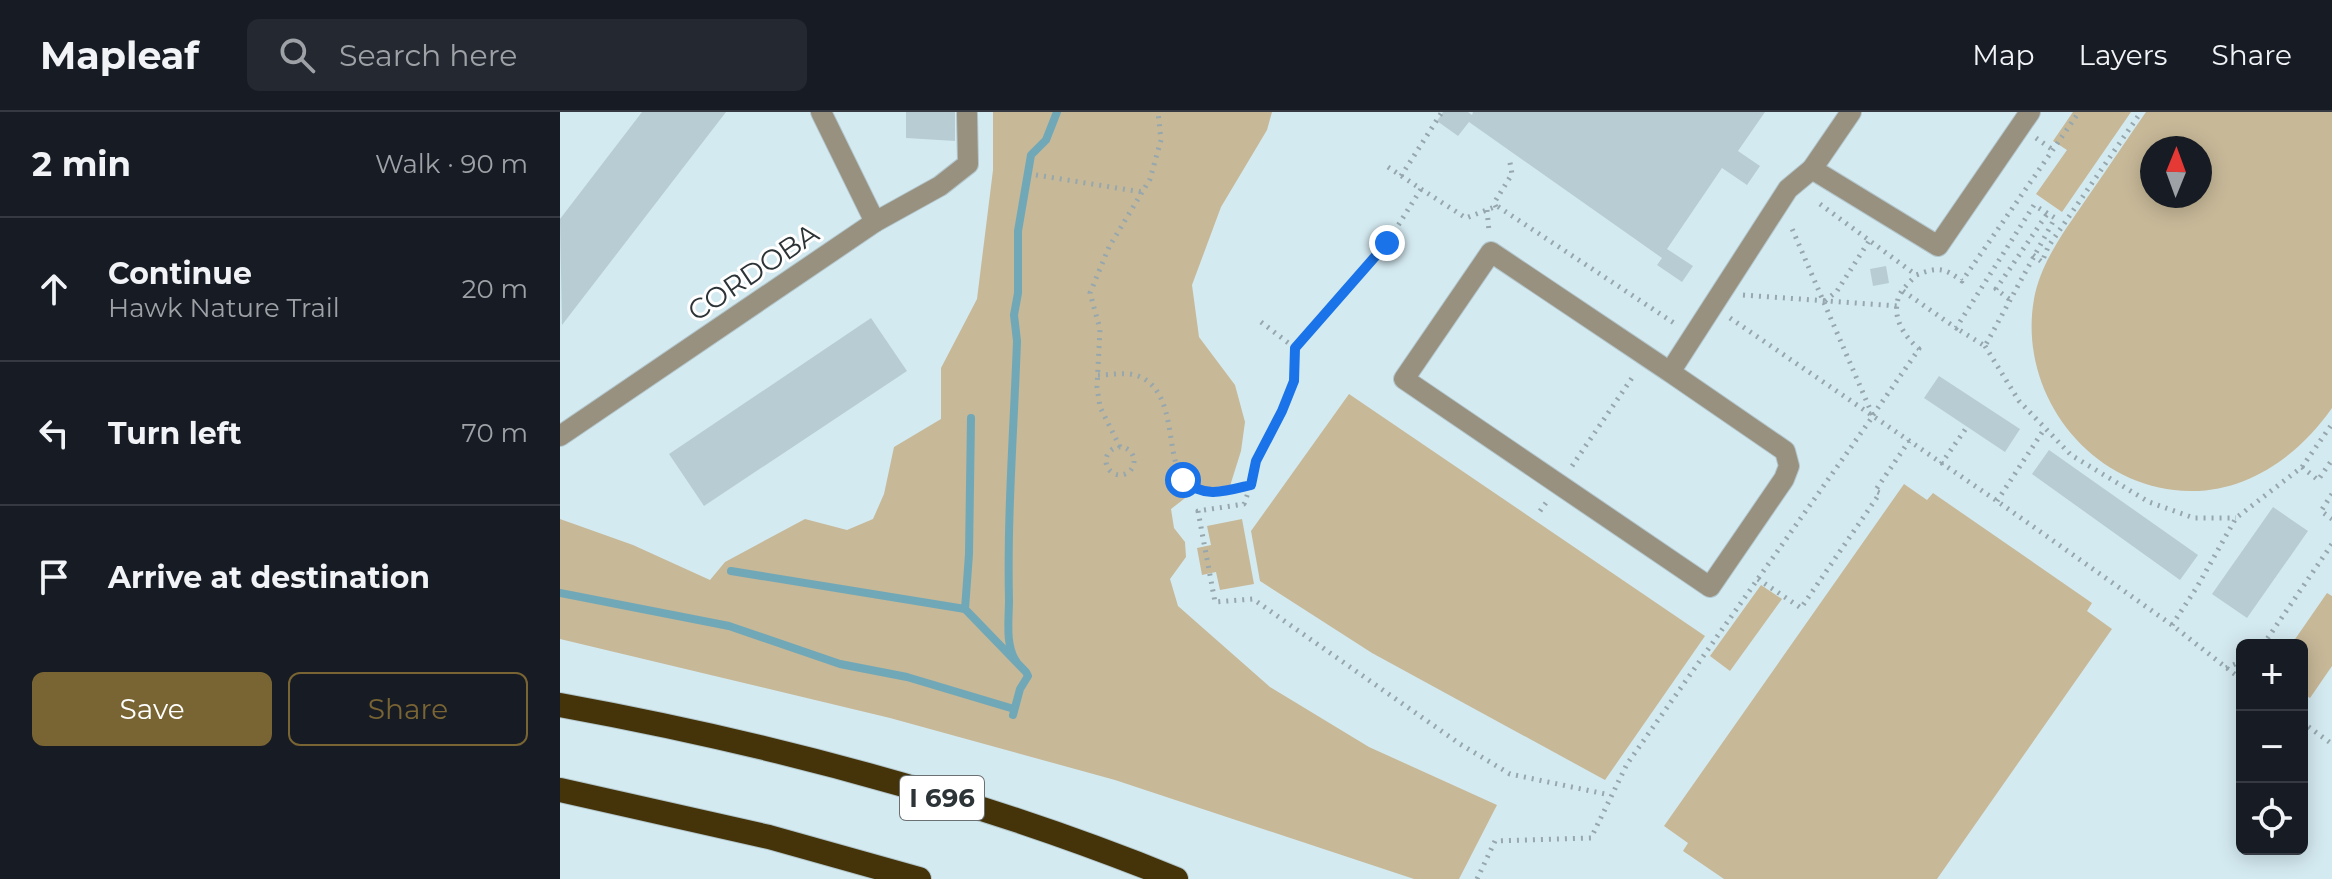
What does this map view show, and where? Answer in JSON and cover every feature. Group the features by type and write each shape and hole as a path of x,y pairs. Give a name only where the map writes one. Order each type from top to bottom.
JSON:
{"highway":[{"path":"560,694 606,713"},
{"name":"I 696","path":"560,705 819,763 947,799 1055,834 1176,879"},
{"path":"560,790 755,834 919,879"}],"street":[{"path":"821,112 875,222"},
{"path":"1670,372 1788,189 1812,169 1851,112"},
{"path":"1812,169 1938,246 2030,112"},
{"name":"CORDOBA","path":"560,436 875,222 940,186 968,164 967,114"},
{"path":"1491,252 1670,372 1785,451 1789,466 1784,479 1710,587 1404,379 1491,252"}],"path":[{"path":"1120,447 1111,450 1106,462 1113,473 1122,475 1130,471 1134,458 1129,450 1120,447 1100,407 1100,329 1090,293 1091,284 1109,247 1150,179 1161,140 1158,112"},
{"path":"1401,176 1442,112"},
{"path":"2033,255 2042,262 2048,247 2141,112"},
{"path":"1509,157 1512,174 1494,203 1496,207 1673,323"},
{"path":"1388,167 1466,218 1496,207"},
{"path":"1036,175 1142,192"},
{"path":"1421,189 1387,243 1295,348 1294,381 1256,461 1244,504 1198,511 1215,602 1253,599 1460,744 1510,774 1610,795"},
{"path":"1956,328 2034,205 2055,218 1985,346"},
{"path":"2009,299 1996,289 2047,214"},
{"path":"1824,302 1837,291 1869,241"},
{"path":"1873,416 1919,349 1906,338 1897,317 1899,297 1916,275"},
{"path":"1903,291 1985,346 2019,401 2071,455 2149,502 2194,518 2236,518"},
{"path":"1717,298 1898,306"},
{"path":"1717,298 1726,315 1997,501 2172,625 2236,676"},
{"path":"1540,511 1646,356 1681,312"},
{"path":"1261,322 1295,348"},
{"path":"1098,375 1136,375 1154,390 1164,403 1171,425 1175,465 1183,480 1193,488 1201,492 1222,492 1251,485"},
{"path":"2172,625 2236,518 2302,467 2332,424"},
{"path":"1941,464 1967,427"},
{"path":"1997,501 2045,428"},
{"path":"1758,579 1801,608 1880,493 1875,491 1909,441"},
{"path":"2302,467 2318,480 2332,460"},
{"path":"2332,494 2321,511 2332,519"},
{"path":"2267,639 2332,544"},
{"path":"2226,668 2236,664"},
{"path":"2308,726 2332,744"},
{"path":"1477,879 1483,866"}],"shaded area":[{"path":"993,112 1272,112 1267,130 1221,207 1192,285 1199,337 1235,385 1245,422 1241,451 1230,486 1198,488 1171,509 1174,528 1185,542 1186,557 1170,579 1178,606 1270,687 1369,747 1497,805 1459,879 1414,879 1115,780 890,718 560,639 560,519 633,545 710,580 725,562 805,519 847,530 873,519 884,494 894,447 941,419 941,368 977,299 993,170"},
{"path":"2073,112 2131,112 2062,212 2036,194 2067,150 2053,141"},
{"path":"2146,112 2332,112 2332,408 2289,455 2233,485 2190,491 2154,486 2122,474 2093,455 2069,431 2050,402 2037,369 2032,335 2034,299 2042,272 2063,234"},
{"path":"1349,394 1705,636 1605,780 1372,653 1260,581 1251,531"},
{"path":"1904,484 1927,500 1933,493 2092,603 2087,611 2112,629 1937,879 1724,879 1683,851 1688,843 1664,826"},
{"path":"1242,519 1254,584 1220,590 1216,572 1202,575 1197,548 1211,545 1207,526"},
{"path":"1761,585 1782,599 1730,671 1710,656"},
{"path":"2327,593 2332,596 2332,666 2310,698 2308,639 2295,639"}],"building":[{"path":"642,112 726,112 562,325 560,219"},
{"path":"906,112 955,112 955,141 906,138"},
{"path":"1443,112 1468,112 1472,115 1473,112 1765,112 1738,151 1760,166 1747,185 1722,168 1667,249 1693,266 1682,282 1657,265 1662,258 1469,122 1458,136 1437,121"},
{"path":"1886,266 1889,283 1873,286 1870,269"},
{"path":"871,318 907,371 704,506 669,454"},
{"path":"1939,376 2020,429 2005,452 1924,398"},
{"path":"2049,450 2198,555 2180,580 2032,474"},
{"path":"2273,507 2308,531 2247,618 2212,594"}],"waterway":[{"path":"1016,661 1010,647 1008,623 1018,231 1031,155 1046,140 1057,112"},
{"path":"971,418 965,609 1028,676 1020,689 1013,715"},
{"path":"731,571 965,609"},
{"path":"560,593 729,626 840,664 907,677 1014,709"}],"route":[{"path":"1183,480 1201,492 1222,492 1251,485 1256,461 1294,381 1295,348 1387,243"}]}
